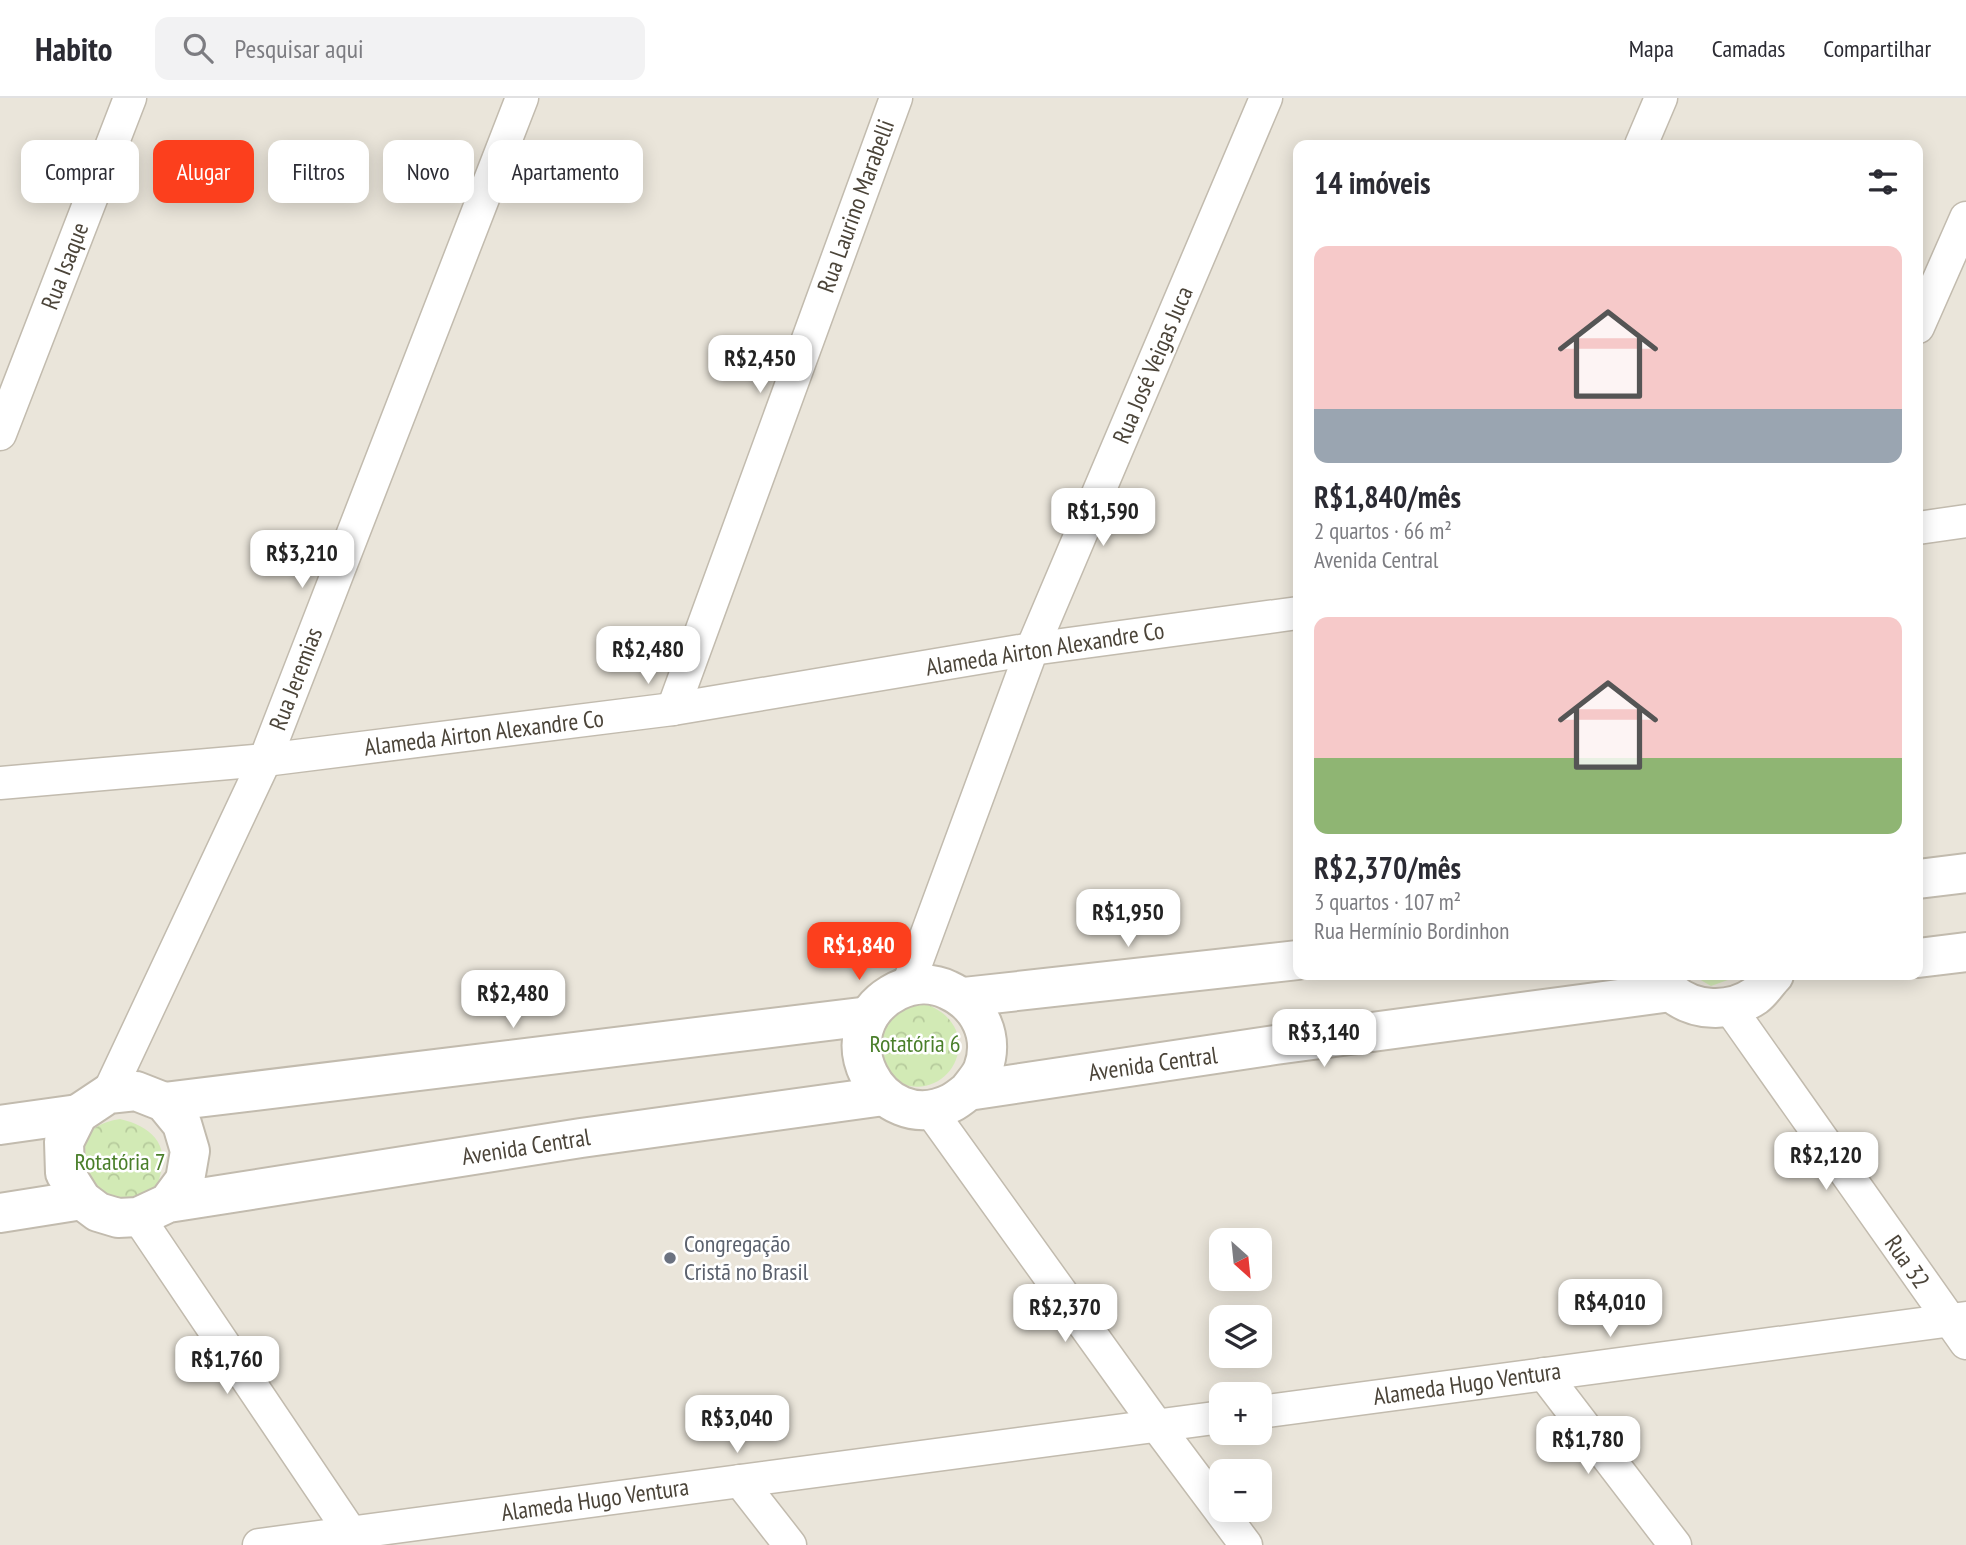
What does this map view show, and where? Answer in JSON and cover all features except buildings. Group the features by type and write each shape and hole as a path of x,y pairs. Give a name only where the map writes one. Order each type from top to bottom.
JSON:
{"street":[{"name":"Rua Isaque","path":"0,434 130,98"},
{"name":"Rua Jeremias","path":"93,1104 265,760 522,98"},
{"name":"Rua Laurino Marabelli","path":"673,709 896,98"},
{"name":"Rua José Veigas Juca","path":"908,985 1032,649 1266,98"},
{"path":"1643,140 1661,98"},
{"path":"1923,316 1966,218"},
{"path":"1923,527 1966,521"},
{"name":"Alameda Airton Alexandre Co","path":"0,783 265,760 673,709 1032,649 1293,614"},
{"path":"1923,878 1966,873"},
{"path":"1923,957 1966,952"},
{"path":"964,997 1293,962"},
{"path":"1664,983 1688,1003 1708,1009 1730,1007 1755,996 1769,980"},
{"name":"Avenida Central","path":"968,1091 1289,1044 1664,983"},
{"path":"908,985 937,985 964,997 981,1018 987,1043 983,1070 968,1091 951,1104 929,1110 905,1107 884,1096 870,1080 862,1059 861,1037 869,1016 885,997 908,985"},
{"name":"Rua 32","path":"1730,1007 1960,1327"},
{"path":"163,1102 869,1016"},
{"path":"0,1125 93,1104 136,1091 163,1102 183,1124 190,1151 185,1180 153,1210 118,1218 99,1212 82,1200 65,1173 64,1142 93,1104"},
{"name":"Avenida Central","path":"153,1210 581,1138 884,1096"},
{"path":"929,1110 1246,1545"},
{"path":"0,1213 82,1200"},
{"path":"153,1210 355,1539"},
{"name":"Alameda Hugo Ventura","path":"1272,1410 1544,1374 1960,1327"},
{"path":"1544,1374 1675,1545"},
{"name":"Alameda Hugo Ventura","path":"260,1545 355,1539 740,1481 1209,1419"},
{"path":"740,1481 790,1545"}],"shaded area":[{"path":"0,98 1966,98 1966,1545 0,1545"}],"green space":[{"path":"1701,980 1728,980 1711,986"},
{"name":"Rotatória 6","path":"916,1001 941,1012 955,1028 959,1046 954,1064 943,1078 926,1086 906,1085 883,1073 878,1024"},
{"name":"Rotatória 7","path":"120,1119 140,1126 155,1138 160,1145 162,1164 153,1192 138,1201 113,1205 79,1179 86,1139 98,1126"}],"place":[{"name":"Congregação Cristã no Brasil","path":"670,1258"}]}
